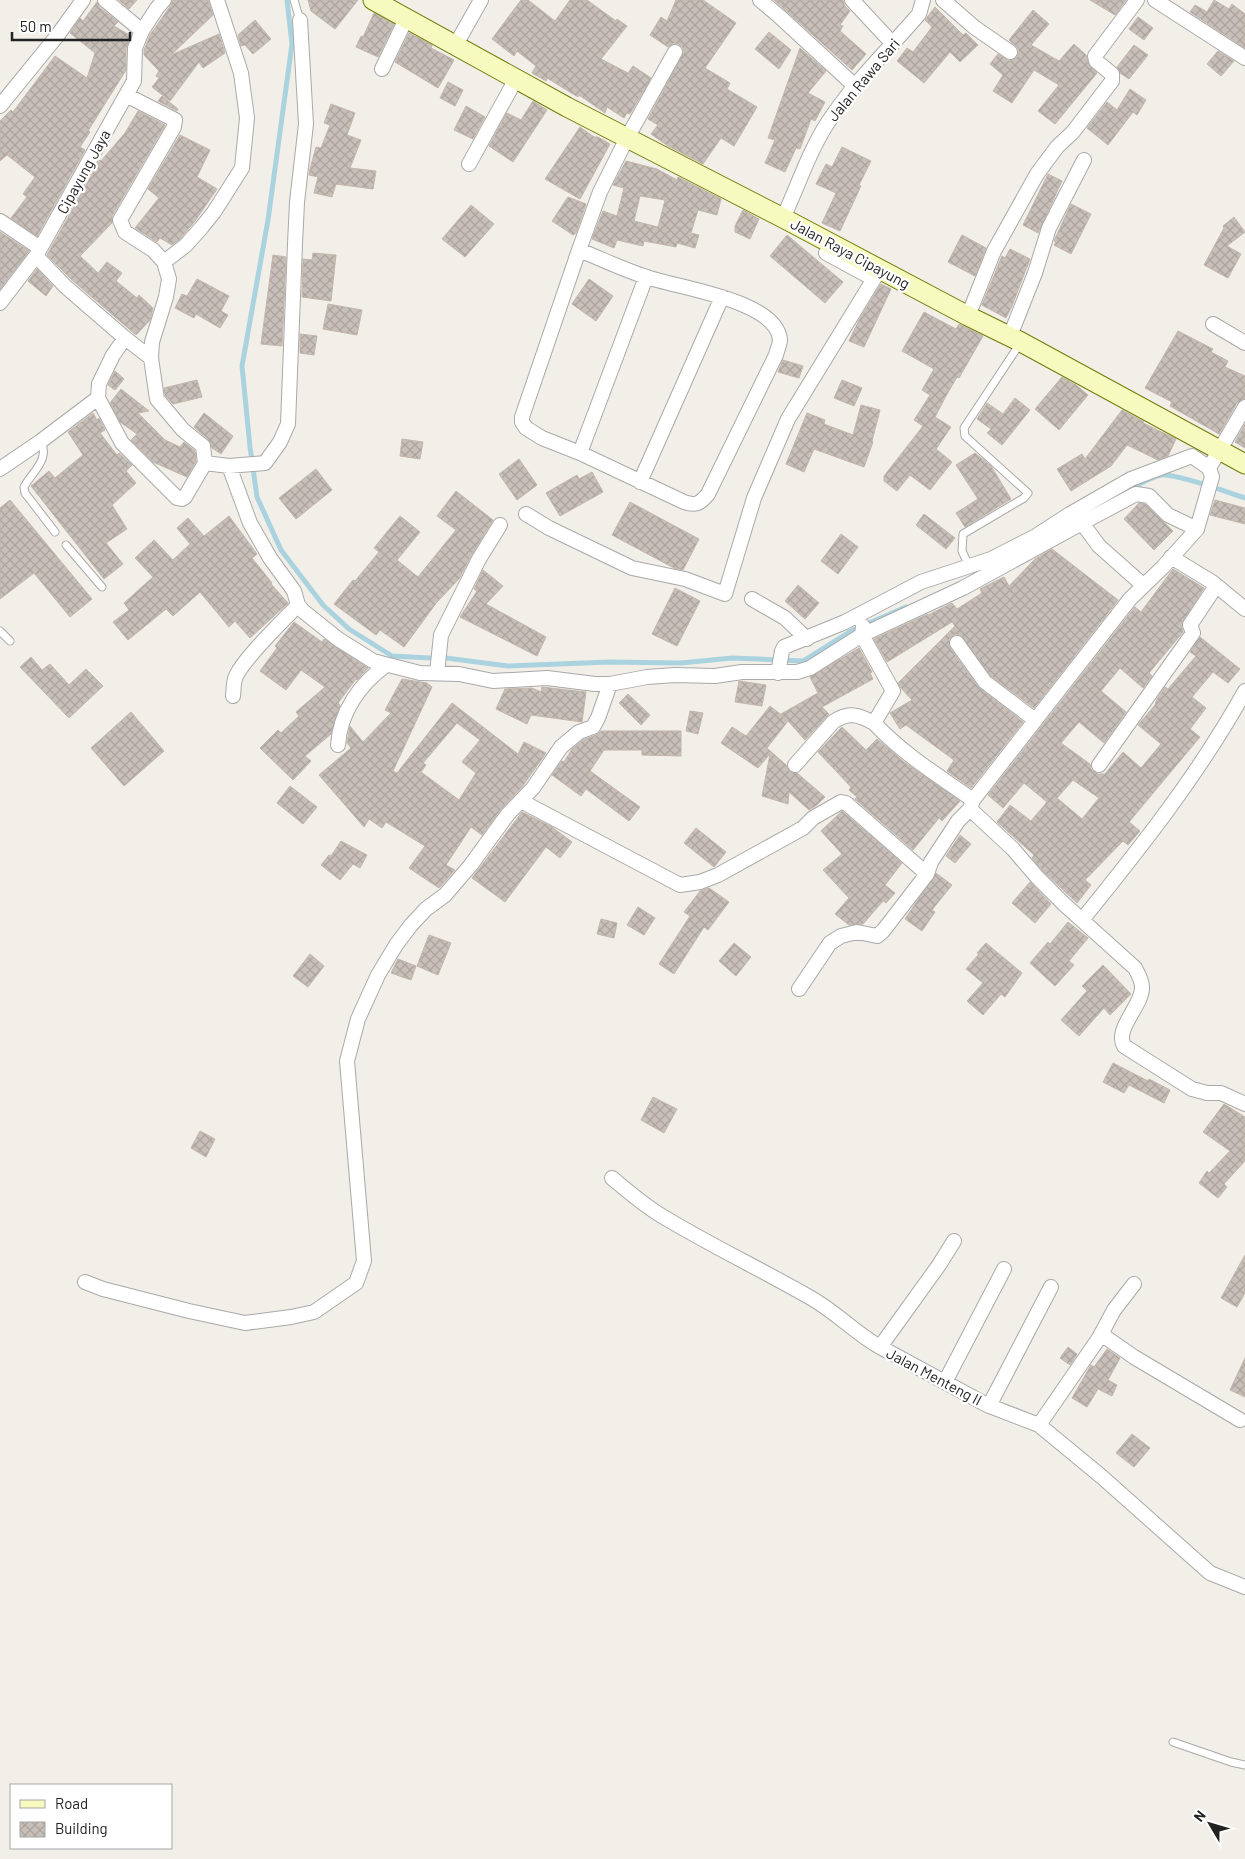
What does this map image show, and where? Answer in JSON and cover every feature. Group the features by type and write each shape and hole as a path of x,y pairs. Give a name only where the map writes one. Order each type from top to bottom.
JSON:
{"main road":[{"name":"Jalan Raya Cipayung","path":"373,0 406,19 457,41 516,79 783,218 852,261 1016,339 1197,448 1219,450 1245,464"}],"street":[{"path":"0,106 57,36 83,0"},
{"path":"105,0 142,31"},
{"name":"Cipayung Jaya","path":"0,303 38,252 134,81 135,48 142,31 164,0"},
{"path":"164,262 186,245 202,227 214,212 242,168 247,118 241,73 217,0"},
{"path":"457,41 482,0"},
{"path":"760,0 780,16 855,86"},
{"path":"852,0 893,44"},
{"name":"Jalan Rawa Sari","path":"783,218 832,115 855,86 919,14 922,0"},
{"path":"943,0 974,27 1010,52"},
{"path":"968,316 994,251 1038,174 1057,146 1073,132 1112,80 1112,74 1096,61 1095,56 1137,0"},
{"path":"1155,0 1245,58"},
{"path":"382,69 406,19"},
{"path":"205,463 235,466 265,463 283,437 288,424 296,227 306,124 300,20"},
{"path":"579,250 646,277 722,296 758,311 777,331 780,341 776,355 702,503 692,505 684,502 542,438 526,428 522,422 522,417 579,250 600,192 627,138 675,52"},
{"path":"469,164 516,79"},
{"path":"125,338 113,355 99,384 98,398 122,443 177,498 182,499 186,497 205,463 203,446 183,430 157,399 151,358 152,342 166,297 169,279 164,262 153,250 125,232 120,220 174,127 175,120 126,95"},
{"path":"1016,339 1049,228 1084,160"},
{"path":"0,221 38,252 66,287 151,358"},
{"path":"826,253 852,261"},
{"path":"526,514 549,528 632,568 685,578 725,594 754,498 788,419 877,274"},
{"path":"580,454 646,277"},
{"path":"640,482 722,296"},
{"path":"1213,324 1245,343"},
{"path":"0,469 41,442 98,398"},
{"path":"799,989 820,961 830,943 841,936 857,932 872,936 880,934 927,874 931,862 958,821 1035,720 1130,599 1164,567 1197,529 1207,495 1211,472 1219,450 1245,407"},
{"path":"235,466 250,523 279,571 294,591 298,605 338,639 373,661 420,673 459,674 494,681 547,678 610,684 647,677 674,675 714,676 780,664 797,672 810,668 863,624 921,582 991,559 1036,536 1131,479 1197,448 1211,472"},
{"path":"780,664 784,648 807,639 863,624 963,588 1136,494 1149,496 1168,515 1197,529"},
{"path":"1080,524 1085,527 1099,546 1143,585"},
{"path":"437,673 441,635 479,559 500,525"},
{"path":"1171,557 1216,586 1245,609"},
{"path":"1099,765 1193,634 1190,625 1216,586"},
{"path":"752,599 785,618 807,639"},
{"path":"233,696 234,681 237,674 298,605"},
{"path":"863,624 893,691 874,723"},
{"path":"957,643 985,682 1035,720"},
{"path":"338,745 338,736 349,705 372,676 386,665"},
{"path":"85,1282 103,1290 245,1323 314,1312 356,1283 364,1261 347,1061 358,1019 378,975 396,945 411,925 426,909 445,895 470,866 508,814 533,788 561,747 579,732 593,726 598,718 610,684"},
{"path":"1082,920 1141,847 1176,799 1223,731 1245,691"},
{"path":"795,765 833,722 839,718 852,714 859,715 874,723 889,739 972,805 1014,848 1037,877 1135,968 1140,976 1142,993 1122,1033 1124,1046 1192,1089 1207,1093 1221,1093 1245,1104"},
{"path":"522,801 680,885 700,882 718,875 804,828 813,818 841,802 846,803 927,874"},
{"name":"Jalan Menteng II","path":"612,1178 667,1220 750,1263 772,1278 813,1299 880,1347 989,1406 1038,1425 1102,1477 1210,1573 1245,1586"},
{"path":"880,1347 954,1241"},
{"path":"945,1382 1004,1269"},
{"path":"1038,1425 1101,1334 1114,1310 1134,1284"},
{"path":"989,1406 1051,1287"},
{"path":"1101,1334 1134,1357 1240,1420"}],"lane":[{"path":"294,0 300,20"},
{"path":"969,566 962,551 963,534 1028,493 965,436 964,428 1016,339"},
{"path":"41,442 45,452 43,459 24,487 25,493 55,532"},
{"path":"66,545 102,586"},
{"path":"0,630 10,641"},
{"path":"1173,1742 1245,1765"}],"building":[{"path":"119,0 137,0 129,9"},
{"path":"173,0 208,0 213,15 171,55 219,34 225,53 203,68 199,62 170,101 152,87 159,78 156,76 159,71 144,55 144,50 150,35"},
{"path":"308,0 358,0 335,29 311,11"},
{"path":"521,0 528,0 555,21 570,0 587,0 616,21 617,19 627,26 601,59 628,73 633,66 651,78 630,114 627,113 624,118 607,107 605,113 579,95 578,97 547,78 546,81 532,73 536,66 517,51 514,56 492,39"},
{"path":"676,0 703,0 736,23 705,68 730,83 727,89 757,107 734,146 721,138 703,164 668,146 651,134 658,125 648,119 684,52 679,44 674,43 668,47 650,35 661,17 667,21"},
{"path":"774,0 843,0 845,6 850,11 840,25 843,26 840,31 866,54 852,70"},
{"path":"1090,0 1126,0 1115,15"},
{"path":"1214,0 1229,9 1232,4 1245,14 1245,48 1190,12 1195,5 1207,12"},
{"path":"97,2 99,7 118,22 114,26 131,36 126,48 126,70 88,131 90,132 80,147 85,150 37,236 11,218 27,197 23,194 35,177 7,155 0,161 0,121 11,110 13,112 55,56 87,78 95,53 70,33 80,18 83,21"},
{"path":"935,7 963,35 966,33 978,45 960,62 950,52 924,83 897,61 907,48 913,52 932,27 925,20"},
{"path":"1033,10 1049,24 1031,45 1059,61 1074,44 1086,55 1088,63 1097,73 1055,124 1038,111 1059,85 1034,70 1012,103 993,91 1003,75 990,64 998,54 1009,61 1017,57 1018,48 1009,40"},
{"path":"374,13 394,24 378,57 356,47 361,36 363,37"},
{"path":"1138,17 1153,28 1144,40 1129,29"},
{"path":"255,20 271,39 253,54 245,45 241,46 238,35"},
{"path":"769,32 791,50 779,69 755,49"},
{"path":"409,33 432,45 431,48 454,60 438,88 395,62"},
{"path":"1134,45 1148,55 1129,79 1120,73 1117,67"},
{"path":"800,48 826,71 808,93 825,102 815,121 811,119 800,149 796,148 785,172 765,163 775,140 768,138"},
{"path":"1218,51 1234,61 1221,76 1207,64"},
{"path":"448,82 463,90 455,106 440,98"},
{"path":"1130,89 1146,100 1137,115 1133,112 1108,145 1087,128 1107,102 1117,110"},
{"path":"162,96 178,109 177,111 158,101"},
{"path":"533,101 547,110 513,162 489,146 507,113 521,120"},
{"path":"331,104 355,113 347,135 361,140 350,168 376,171 373,189 336,184 332,197 314,193 318,177 309,175 310,169 316,147 321,148 330,125 324,123"},
{"path":"466,106 485,117 473,139 454,130"},
{"path":"138,111 165,125 112,216 112,223 80,256 98,273 107,262 122,273 116,281 137,298 139,295 153,308 150,320 136,335 71,279 47,255 100,160 125,133"},
{"path":"580,127 594,137 598,137 610,144 580,199 545,179"},
{"path":"180,135 210,150 197,177 217,189 195,221 180,239 172,245 160,238 157,242 135,228 159,198 148,189"},
{"path":"842,147 871,161 840,231 822,223 836,193 816,184 826,164 832,167"},
{"path":"626,161 657,169 677,180 678,177 721,199 717,215 698,210 691,233 699,235 695,248 677,243 676,247 644,241 643,246 617,240 614,248 592,239 603,211 617,216 624,188 613,185","holes":["640,196 665,200 658,227 634,221"]},
{"path":"1048,174 1062,181 1038,233 1023,225"},
{"path":"568,197 586,204 576,233 573,235 552,221"},
{"path":"1071,204 1091,214 1071,254 1054,245 1056,242 1054,241"},
{"path":"471,205 494,224 465,257 442,239"},
{"path":"743,210 759,219 750,239 735,232 735,226"},
{"path":"1234,217 1245,232 1227,246 1241,254 1228,278 1204,265 1224,228 1223,226"},
{"path":"0,232 29,251 0,289"},
{"path":"787,235 843,282 825,303 770,256"},
{"path":"962,235 986,248 975,276 948,262"},
{"path":"1010,249 1030,259 1006,318 982,305 1002,256 1005,258"},
{"path":"313,253 336,255 331,301 302,297 303,259 312,260"},
{"path":"273,255 286,257 282,346 261,344"},
{"path":"37,269 53,286 46,296 28,281"},
{"path":"197,279 229,296 221,311 228,315 220,328 196,314 194,318 175,308 182,294 187,296"},
{"path":"589,279 613,296 596,321 572,304"},
{"path":"881,284 891,289 864,347 849,341 859,320"},
{"path":"328,304 362,310 357,335 323,329"},
{"path":"924,312 956,329 959,324 983,336 935,417 951,427 936,449 952,462 930,490 910,475 897,491 884,481 884,476 923,426 914,420 930,395 922,390 934,369 902,351"},
{"path":"1178,331 1213,349 1211,352 1228,361 1225,367 1245,376 1245,398 1237,403 1219,434 1170,406 1172,402 1145,388"},
{"path":"300,334 317,336 314,355 300,353"},
{"path":"783,360 803,366 799,378 778,372"},
{"path":"115,371 124,379 115,390 108,385"},
{"path":"1062,377 1088,395 1059,430 1035,409"},
{"path":"197,380 202,397 173,404 165,395 164,388"},
{"path":"842,380 862,388 854,406 834,398"},
{"path":"121,389 149,411 138,413 165,440 180,447 184,442 195,451 196,461 187,477 153,462 131,440 137,434 120,422 110,403"},
{"path":"1015,398 1030,410 1002,445 987,433 991,429 977,419 987,403 1003,414"},
{"path":"861,405 880,410 873,442 864,467 814,449 804,472 786,464 807,413 825,420 824,424 853,435"},
{"path":"1122,410 1143,423 1176,439 1168,456 1158,460 1127,445 1111,466 1071,491 1057,469 1082,454 1085,459"},
{"path":"93,413 97,420 99,418 105,430 100,433 117,455 119,453 132,465 126,471 136,483 112,505 127,529 106,543 123,564 104,579 31,486 49,471 55,478 83,455 68,432"},
{"path":"204,413 233,436 221,454 212,448 208,439 194,427"},
{"path":"1245,424 1245,448 1235,442"},
{"path":"402,439 423,442 420,459 400,456"},
{"path":"975,453 991,466 1011,499 965,527 956,513 978,499 956,465"},
{"path":"519,459 537,485 517,500 499,474"},
{"path":"316,469 332,490 296,519 279,498"},
{"path":"592,472 603,492 560,516 546,493 577,475 579,479"},
{"path":"456,491 493,520 459,579 437,602 404,647 380,630 376,635 334,604 379,552 374,548 400,516 420,532 397,560 418,577 456,530 437,516"},
{"path":"10,500 92,599 70,617 34,573 0,599 0,508"},
{"path":"1215,500 1245,508 1245,524 1210,515"},
{"path":"630,502 699,539 683,570 674,568 612,535"},
{"path":"1139,503 1145,504 1173,531 1154,550 1124,519"},
{"path":"924,514 955,538 946,549 916,525"},
{"path":"229,516 257,554 252,558 288,603 250,638 235,621 229,627 200,592 173,616 166,609 128,640 113,622 129,610 124,603 153,577 135,558 154,540 173,560 190,544 177,528 188,518 204,536"},
{"path":"841,534 858,547 838,574 821,561"},
{"path":"1052,549 1118,600 1034,708 991,676 961,635 956,634 949,639 950,648 978,687 1023,722 971,788 947,771 954,760 906,725 900,729 890,713 912,700 898,683 955,626 952,622 887,662 874,639 952,603 957,609 982,593 980,589 1004,577 1009,586 1035,559"},
{"path":"1173,569 1204,588 1181,624 1183,632 1149,673 1152,676 1143,688 1120,668 1101,691 1126,712 1104,743 1079,722 1061,743 1090,764 1091,769 1098,774 1105,774 1123,752 1141,768 1161,744 1138,725 1155,705 1165,687 1168,689 1196,656 1190,652 1200,637 1240,669 1228,683 1213,672 1192,697 1206,708 1190,729 1200,737 1129,822 1140,831 1128,845 1123,841 1085,880 1091,885 1077,903 1043,871 1032,858 1034,855 997,822 1010,805 1031,821 1047,802 1024,783 1003,808 988,795 1135,607 1141,612","holes":["1073,780 1099,798 1082,819 1057,798"]},
{"path":"483,570 503,586 486,604 546,637 537,656 460,617 477,591 474,589"},
{"path":"798,585 819,603 805,619 785,601"},
{"path":"675,588 700,601 677,646 652,634"},
{"path":"294,622 322,642 324,639 368,668 356,679 338,703 340,705 331,734 305,756 311,761 293,780 260,748 278,730 281,733 299,716 296,712 325,687 301,670 286,690 260,671 277,648 275,646"},
{"path":"859,648 872,672 870,673 873,679 822,707 829,714 805,740 788,721 767,748 786,765 790,772 797,773 825,797 809,810 789,792 788,804 762,796 770,754 758,768 721,743 732,727 746,736 770,706 784,717 781,714 818,693 810,677"},
{"path":"31,657 42,670 50,664 69,685 86,669 103,686 69,718 20,667"},
{"path":"402,679 427,683 432,687 393,771 397,773 452,703 518,754 524,742 546,753 522,787 501,809 482,835 471,827 446,865 455,870 439,888 409,868 425,846 386,822 382,828 369,819 364,827 319,775 351,748 347,743 350,726 363,742 391,713 385,710","holes":["457,723 480,740 462,762 476,773 459,800 421,772 426,765 423,763"]},
{"path":"739,681 766,685 762,706 735,702"},
{"path":"542,687 586,692 582,722 531,715 527,724 496,709 505,689 532,688 541,692"},
{"path":"628,694 650,715 641,725 619,703"},
{"path":"690,711 703,713 698,734 686,731"},
{"path":"131,712 164,751 124,786 91,748"},
{"path":"842,727 866,750 877,739 904,762 960,801 942,821 939,818 913,850 855,799 857,797 849,790 851,787 818,752"},
{"path":"601,731 681,731 681,756 642,755 642,750 604,750 590,771 640,807 629,821 586,789 581,796 552,775 562,761 564,762 572,749 583,740"},
{"path":"290,786 317,807 303,824 277,803"},
{"path":"842,811 902,863 885,885 895,893 886,903 883,901 863,924 849,925 835,914 849,898 823,870 842,854 821,831"},
{"path":"522,812 552,827 572,842 560,858 546,847 505,902 472,878"},
{"path":"696,828 726,852 714,867 684,843"},
{"path":"960,835 971,844 955,863 946,856"},
{"path":"341,841 367,855 360,868 353,864 340,880 321,865 329,855 331,856"},
{"path":"936,873 952,885 932,910 935,912 922,931 905,919"},
{"path":"1030,882 1051,904 1035,923 1012,903"},
{"path":"709,888 729,902 708,930 704,927 674,974 659,964 690,916 684,912 700,891"},
{"path":"638,907 655,918 644,935 627,925"},
{"path":"601,919 617,923 614,938 597,934"},
{"path":"1068,922 1088,938 1069,961 1074,965 1055,986 1030,963 1048,942 1050,944"},
{"path":"429,935 451,943 438,975 417,966"},
{"path":"734,943 751,957 736,976 719,961"},
{"path":"986,943 1022,973 1005,997 1001,994 983,1015 967,1001 983,983 966,969"},
{"path":"310,954 324,966 308,987 293,976"},
{"path":"398,959 416,966 411,980 391,973"},
{"path":"1103,965 1131,994 1110,1015 1104,1008 1079,1036 1061,1020 1087,991 1082,986"},
{"path":"1113,1063 1170,1090 1164,1103 1129,1085 1124,1093 1103,1082"},
{"path":"653,1097 677,1109 664,1133 641,1120"},
{"path":"1224,1104 1245,1117 1245,1161 1224,1184 1227,1187 1218,1198 1199,1183 1207,1171 1209,1173 1230,1151 1203,1132"},
{"path":"200,1131 215,1139 206,1157 191,1148"},
{"path":"1245,1255 1245,1293 1237,1307 1221,1298"},
{"path":"1068,1347 1077,1354 1070,1365 1060,1358"},
{"path":"1107,1349 1120,1358 1108,1380 1117,1385 1112,1396 1098,1389 1087,1407 1072,1398 1091,1365 1094,1367"},
{"path":"1245,1358 1245,1397 1230,1390"},
{"path":"1132,1434 1150,1448 1134,1467 1116,1453"}],"waterway":[{"path":"287,0 292,44 268,220 242,366 257,497 281,550 323,605 349,629 392,656 430,658"},
{"path":"1117,497 1157,476 1170,475 1245,498"},
{"path":"446,658 508,666 610,662 681,663 732,658 803,661 851,631 906,607"}]}
